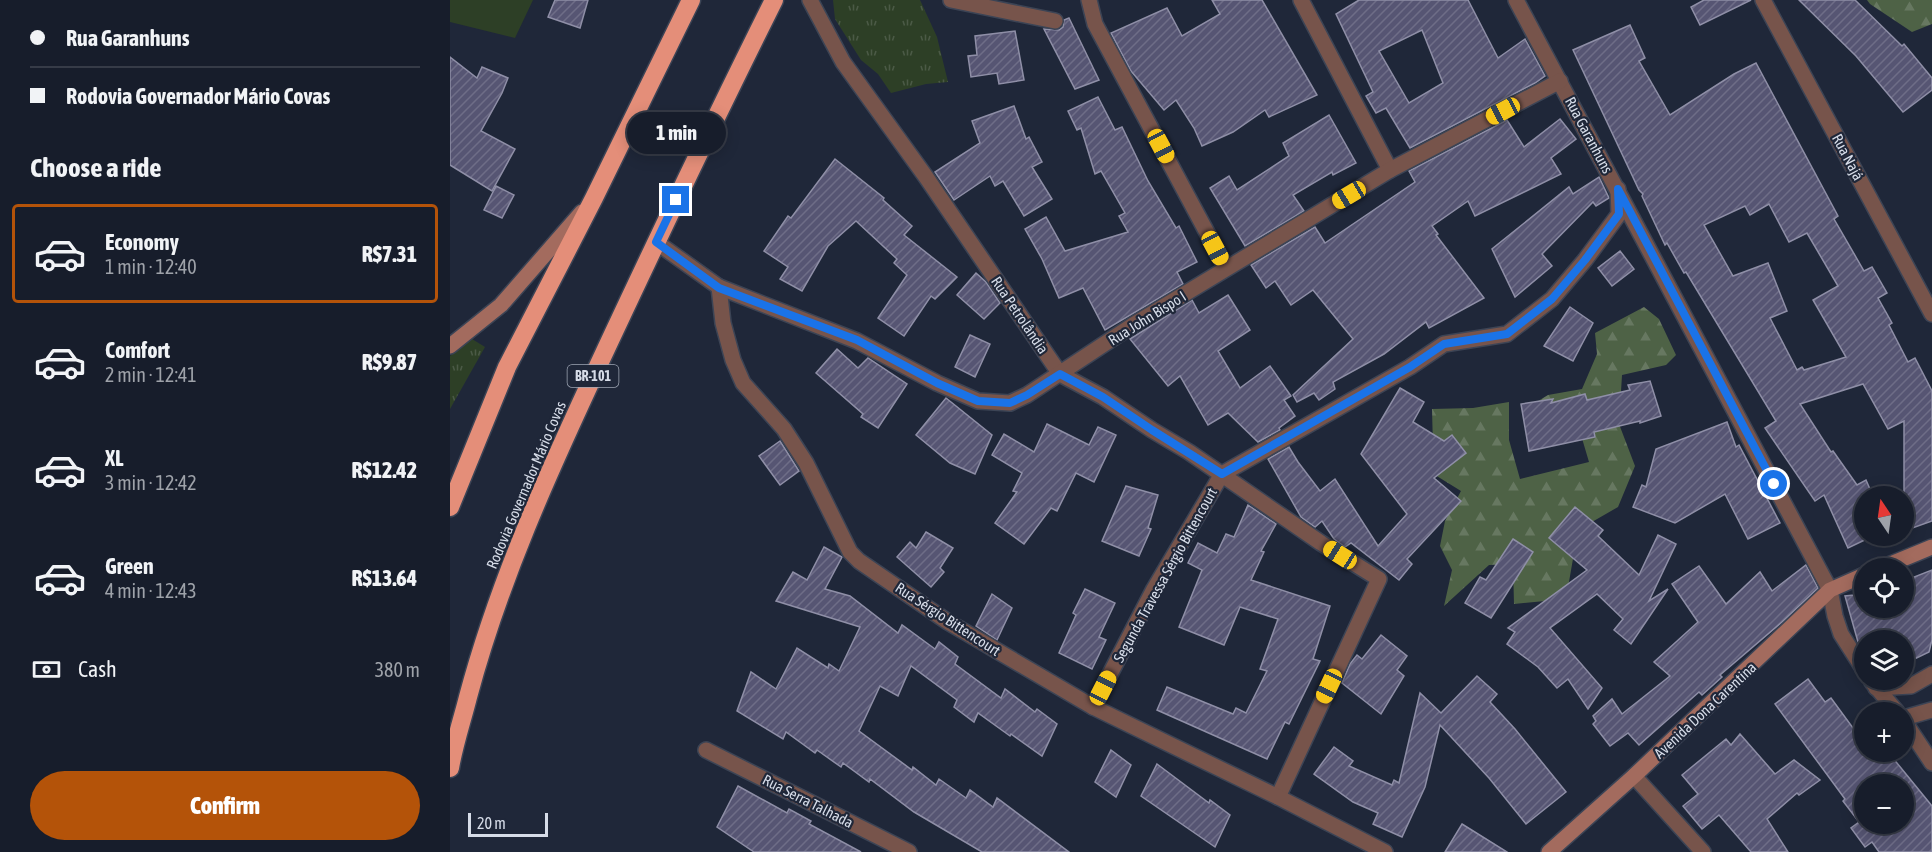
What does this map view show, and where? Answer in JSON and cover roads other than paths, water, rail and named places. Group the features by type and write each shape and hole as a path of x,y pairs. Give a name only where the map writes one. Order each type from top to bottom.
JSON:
{"highway":[{"path":"450,507 507,367 594,198 691,0"},
{"name":"Rodovia Governador Mário Covas","path":"450,768 482,645 507,573 559,449 656,242 774,0"}],"street":[{"name":"Rua Petrolândia","path":"810,0 843,62 926,177 1060,374 1103,397 1222,474 1321,543 1379,579 1278,797"},
{"path":"951,0 1055,21"},
{"path":"1089,0 1095,24 1226,268"},
{"path":"1301,0 1390,170"},
{"name":"Rua Garanhuns","path":"1516,0 1830,590 1841,634 1854,654"},
{"name":"Rua Najá","path":"1763,0 1932,314"},
{"name":"Rua John Bispo I","path":"719,288 857,340 937,383 978,401 1010,403 1027,395 1226,268 1390,170 1560,81"},
{"path":"1222,474 1410,367 1444,344 1507,334 1552,299 1585,260 1619,214 1618,189"},
{"path":"450,346 501,305 594,198"},
{"path":"656,242 719,288"},
{"name":"Rua Sérgio Bittencourt","path":"719,288 723,323 733,360 743,382 784,429 806,463 850,552 859,561 948,622 1093,707 1385,852"},
{"name":"Segunda Travessa Sérgio Bittencourt","path":"1093,707 1154,589 1222,474"},
{"path":"1906,558 1932,548"},
{"name":"Avenida Dona Carentina","path":"1550,852 1634,777 1830,590 1854,579"},
{"path":"1914,684 1932,674"},
{"path":"1878,690 1888,702"},
{"path":"1914,716 1932,710"},
{"path":"1914,735 1932,763"},
{"name":"Rua Serra Talhada","path":"706,750 909,852"},
{"path":"1634,777 1703,852"}]}
